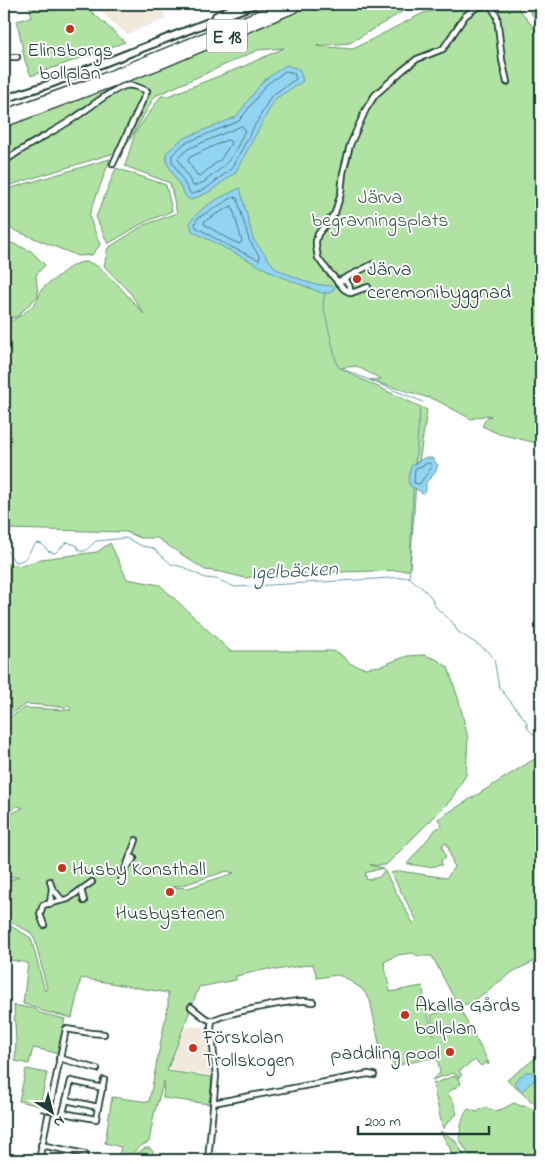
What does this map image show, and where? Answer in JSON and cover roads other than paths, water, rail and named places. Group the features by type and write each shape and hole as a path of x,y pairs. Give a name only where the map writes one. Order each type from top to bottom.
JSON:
{"highway":[{"name":"E 18","path":"4,122 19,114 159,60 290,6"},
{"name":"E 18","path":"4,115 19,114"}],"main road":[{"path":"200,26 241,4"},
{"path":"4,98 50,84 255,4"}],"street":[{"path":"368,287 351,293 322,266 317,252 316,241 318,234 335,213 350,145 366,109 375,95 417,59 443,49 465,16 478,7 490,4 497,16 502,60 508,82"},
{"path":"4,57 17,57"},
{"path":"4,162 31,143 72,120 116,89 129,85 137,87 147,91 113,164"},
{"path":"338,281 373,264"},
{"path":"121,881 136,840"},
{"path":"132,848 136,852"},
{"path":"124,871 134,858"},
{"path":"50,881 52,888 50,904"},
{"path":"44,925 40,914 43,905 68,899 92,882"},
{"path":"52,888 62,900"},
{"path":"81,889 84,901"},
{"path":"191,1007 212,1021 227,1015 303,1000 313,1002"},
{"path":"208,1160 216,1076 212,1021"},
{"path":"39,1160 66,1029 104,1034"},
{"path":"59,1058 98,1068"},
{"path":"213,1103 368,1074 374,1075"},
{"path":"41,1108 96,1120 104,1080"},
{"path":"63,1113 71,1081 102,1088"},
{"path":"66,1100 98,1107"},
{"path":"41,1145 85,1154"},
{"path":"443,1160 446,1158 450,1160"}],"water":[{"path":"286,65 299,69 303,81 275,99 235,173 209,192 191,200 186,197 167,163 166,153 182,139 236,117 263,81"},
{"path":"240,188 253,239 276,269 312,284 333,286 335,288 330,293 322,293 275,274 192,231 190,223 199,211"},
{"path":"424,458 432,458 438,465 435,473 426,482 426,491 422,494 410,486 408,481 411,466"},
{"path":"527,1071 528,1073 531,1071 536,1078 522,1091 514,1082"}],"waterway":[{"path":"325,292 323,305 337,365 340,368 423,402"},
{"path":"415,464 420,410"},
{"path":"410,565 413,488"},
{"name":"Igelbäcken","path":"4,547 15,562 23,560 37,543 42,544 48,551 55,553 67,542 76,545 80,551 85,551 96,541 126,538 142,546 153,548 171,564 183,567 205,578 216,579 235,587 409,577 428,594 435,606 451,621 457,631 489,652 494,659 499,687 526,721 528,729 541,741"},
{"name":"Igelbäcken","path":"409,577 410,570"}],"tunnel":[{"path":"293,8 304,4"}],"place":[{"name":"Elinsborgs bollplan","path":"70,29"},
{"name":"Järva ceremonibyggnad","path":"357,279"},
{"name":"Husby Konsthall","path":"62,868"},
{"name":"Husbystenen","path":"170,892"},
{"name":"Akalla Gårds bollplan","path":"405,1015"},
{"name":"Förskolan Trollskogen","path":"193,1048"},
{"name":"paddling pool","path":"450,1052"}],"park label":[{"name":"Järva begravningsplats","path":"380,208"}]}
